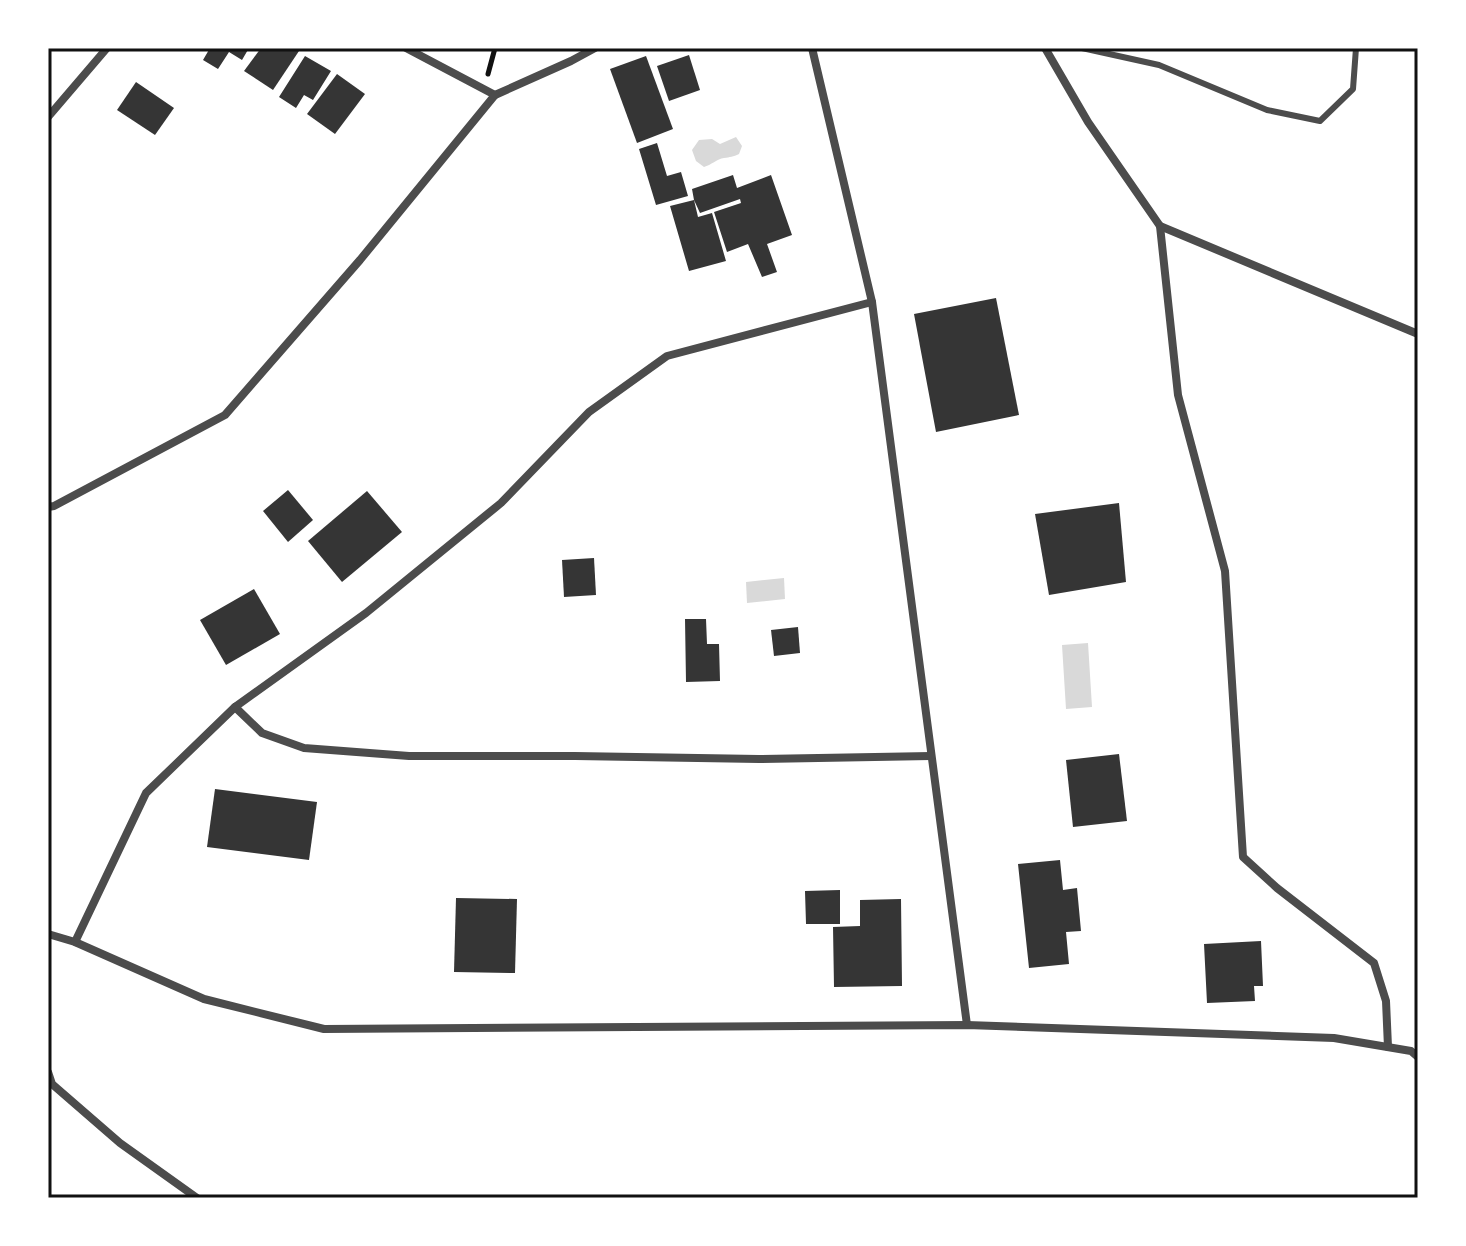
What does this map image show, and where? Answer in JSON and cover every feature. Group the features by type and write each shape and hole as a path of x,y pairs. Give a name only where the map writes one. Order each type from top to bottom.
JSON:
{"street":[{"path":"48,117 107,48"},
{"path":"406,48 495,95"},
{"path":"48,507 225,415 360,260 495,95 595,48"},
{"path":"812,48 872,302 967,1025"},
{"path":"1045,48 1088,122 1160,226 1178,395 1225,571 1243,857 1277,888 1374,963 1386,1001 1388,1047"},
{"path":"1160,226 1418,334"},
{"path":"75,942 146,793 235,707 366,613 501,503 589,412 667,356 872,302"},
{"path":"235,707 262,733 304,748 409,756 759,759 931,756"},
{"path":"48,934 75,942 204,999 324,1029 967,1025 1334,1038 1411,1051 1418,1057"},
{"path":"48,1072 52,1084 120,1143 197,1198"}],"lane":[{"path":"1082,48 1159,65 1267,110 1320,121 1353,89 1356,48"}],"shaded area":[{"path":"736,137 742,146 739,154 704,167 696,161 692,150 699,140 712,139 720,144"},
{"path":"784,578 785,599 747,603 746,582"},
{"path":"1088,643 1092,707 1066,709 1062,645"}],"building":[{"path":"210,48 249,48 242,60 229,52 218,69 203,60"},
{"path":"261,48 301,48 273,90 244,71"},
{"path":"689,55 700,90 669,101 657,66"},
{"path":"305,56 331,71 313,100 304,95 296,108 279,97"},
{"path":"646,56 673,129 637,143 610,69"},
{"path":"337,74 365,94 335,134 307,114"},
{"path":"136,82 174,108 155,135 117,110"},
{"path":"657,143 667,176 681,172 688,196 656,205 639,149"},
{"path":"733,175 737,188 771,175 792,235 767,244 777,272 762,277 748,244 727,252 714,212 741,203 740,199 700,213 692,189"},
{"path":"694,200 698,217 712,213 726,261 689,271 670,206"},
{"path":"996,298 1019,415 936,432 914,314"},
{"path":"288,490 313,520 288,542 263,511"},
{"path":"367,491 402,532 342,582 308,541"},
{"path":"1119,503 1126,582 1049,595 1035,514"},
{"path":"594,558 596,595 564,597 562,560"},
{"path":"254,589 280,634 226,665 200,620"},
{"path":"685,619 706,619 707,644 719,644 720,681 686,682"},
{"path":"798,627 800,653 774,656 771,630"},
{"path":"1119,754 1127,821 1073,827 1066,760"},
{"path":"215,789 317,802 309,860 207,847"},
{"path":"1060,860 1063,890 1077,888 1081,931 1066,932 1069,964 1029,968 1018,864"},
{"path":"840,890 840,924 806,924 805,891"},
{"path":"456,898 517,899 515,973 454,972"},
{"path":"901,899 902,986 834,987 833,927 860,926 860,900"},
{"path":"1261,941 1263,986 1254,986 1255,1001 1207,1003 1204,944"}]}
